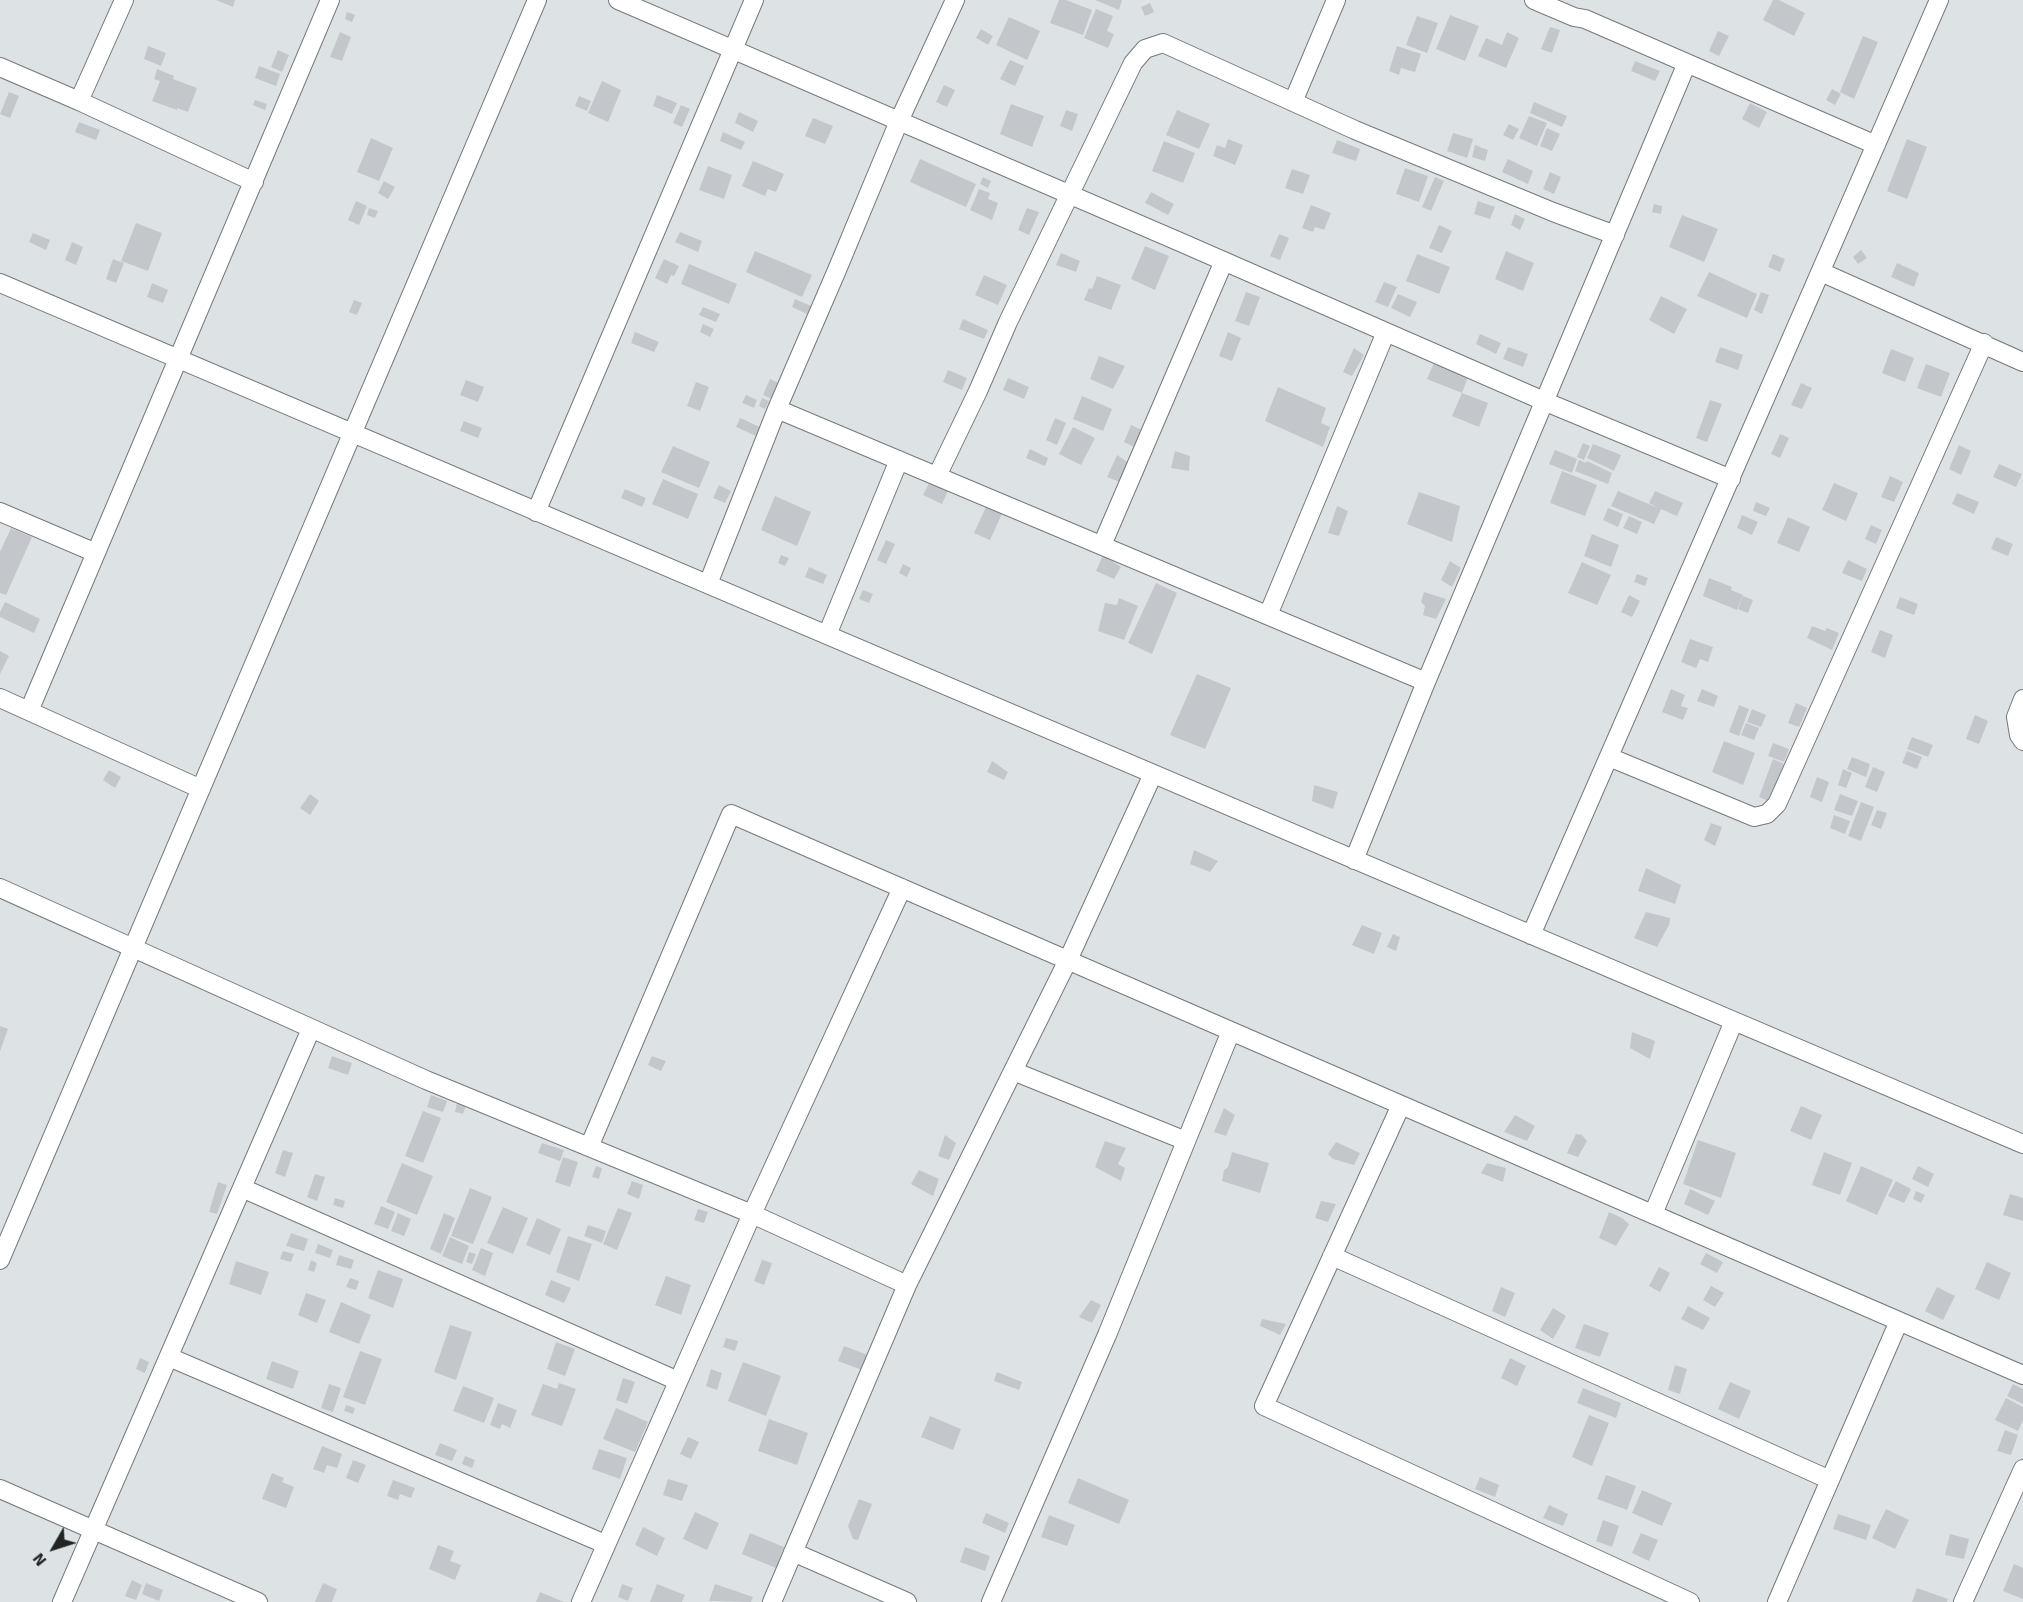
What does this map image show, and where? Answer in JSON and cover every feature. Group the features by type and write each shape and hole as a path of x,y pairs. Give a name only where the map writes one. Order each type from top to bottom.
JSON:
{"street":[{"path":"79,101 124,0"},
{"path":"29,711 330,0"},
{"path":"0,1260 537,0"},
{"path":"618,0 1546,402 1731,479"},
{"path":"536,512 754,0"},
{"path":"708,585 777,409 899,121 955,0"},
{"path":"1293,102 1336,0"},
{"path":"1533,0 1585,19 1876,145"},
{"path":"1532,935 1939,0"},
{"path":"938,476 1008,322 1133,63 1145,49 1163,43 1293,102 1553,212 1615,235"},
{"path":"1354,860 1426,681 1546,402 1687,63"},
{"path":"0,67 254,182"},
{"path":"1102,545 1224,261"},
{"path":"1821,272 2023,362"},
{"path":"0,283 2023,1144"},
{"path":"1268,615 1386,332"},
{"path":"1609,757 1754,818 1767,814 1777,804 1984,343"},
{"path":"777,409 1426,681"},
{"path":"826,635 899,460"},
{"path":"0,512 96,553"},
{"path":"0,698 201,789"},
{"path":"2023,699 2016,717 2019,735 2023,741"},
{"path":"772,1602 907,1285 1068,960 1153,774"},
{"path":"589,1147 731,814 2023,1375"},
{"path":"0,888 426,1080 752,1214 907,1285"},
{"path":"581,1602 752,1214 902,888"},
{"path":"1653,1214 1734,1021"},
{"path":"62,1602 311,1029"},
{"path":"991,1602 1107,1335 1231,1031"},
{"path":"1013,1071 1186,1141"},
{"path":"1401,1105 1264,1406 1690,1602"},
{"path":"242,1188 678,1381"},
{"path":"1332,1256 1830,1480"},
{"path":"1778,1602 1899,1321"},
{"path":"169,1357 605,1544"},
{"path":"1963,1602 2023,1469"},
{"path":"0,1489 258,1602"},
{"path":"793,1552 907,1602"}],"building":[{"path":"216,0 235,0 233,7"},
{"path":"1059,0 1066,0 1092,10 1083,35 1050,23"},
{"path":"1095,0 1122,0 1119,10"},
{"path":"1773,0 1779,0 1805,13 1794,36 1763,20"},
{"path":"1150,3 1154,12 1145,16 1141,7"},
{"path":"1096,9 1113,16 1107,31 1114,34 1108,48 1084,38"},
{"path":"347,12 355,15 352,22 345,19"},
{"path":"1450,15 1479,26 1465,61 1436,49"},
{"path":"1417,16 1438,23 1427,53 1406,45"},
{"path":"1009,17 1040,31 1027,60 996,45"},
{"path":"1550,27 1560,30 1552,53 1541,49"},
{"path":"981,29 993,36 988,45 976,38"},
{"path":"1718,31 1729,36 1719,56 1709,51"},
{"path":"340,32 351,37 342,61 330,57"},
{"path":"1507,32 1519,38 1506,68 1478,56 1486,38 1502,45"},
{"path":"1863,36 1878,42 1854,99 1840,92"},
{"path":"148,46 166,53 161,66 144,59"},
{"path":"1397,46 1421,54 1415,72 1401,68 1399,75 1389,71"},
{"path":"278,50 289,55 282,72 271,67"},
{"path":"1010,60 1024,66 1015,86 1000,79"},
{"path":"1635,61 1660,71 1655,81 1631,71"},
{"path":"259,66 280,74 276,86 255,78"},
{"path":"157,69 174,76 173,79 197,88 188,112 152,101 160,81 154,79"},
{"path":"602,81 621,90 608,122 588,113"},
{"path":"944,85 955,90 947,107 936,102"},
{"path":"1832,89 1841,94 1835,105 1826,100"},
{"path":"9,92 19,96 10,118 0,114"},
{"path":"657,95 677,103 672,114 653,106"},
{"path":"579,96 591,101 587,111 575,106"},
{"path":"255,100 267,104 265,110 253,105"},
{"path":"1534,102 1567,116 1562,127 1530,113"},
{"path":"1750,103 1767,112 1759,128 1742,119"},
{"path":"1011,104 1044,116 1032,147 1000,134"},
{"path":"681,105 690,109 682,127 673,123"},
{"path":"1066,110 1078,114 1072,131 1060,126"},
{"path":"1177,110 1210,124 1199,149 1166,135"},
{"path":"739,112 758,121 753,132 735,123"},
{"path":"1529,116 1547,123 1537,146 1519,138"},
{"path":"813,118 833,126 825,144 805,136"},
{"path":"79,122 100,130 96,140 75,132"},
{"path":"1509,124 1519,129 1513,140 1503,135"},
{"path":"1547,128 1560,134 1552,151 1540,146"},
{"path":"723,132 745,142 741,150 720,141"},
{"path":"1453,133 1473,139 1467,158 1447,151"},
{"path":"371,138 393,148 379,181 357,172"},
{"path":"1228,139 1243,145 1235,165 1213,156 1217,145 1225,148"},
{"path":"1907,139 1927,147 1907,199 1887,191"},
{"path":"1337,140 1360,149 1356,161 1332,153"},
{"path":"1164,141 1195,153 1183,183 1152,171"},
{"path":"1475,145 1488,150 1485,161 1472,157"},
{"path":"920,159 976,184 966,207 910,182"},
{"path":"1508,159 1533,171 1528,184 1502,172"},
{"path":"753,161 784,174 776,192 768,189 765,196 742,186"},
{"path":"708,166 732,175 724,199 699,190"},
{"path":"1405,168 1428,176 1419,202 1396,194"},
{"path":"1292,169 1310,175 1303,194 1285,188"},
{"path":"1550,172 1561,177 1554,194 1543,189"},
{"path":"983,177 991,181 988,188 980,184"},
{"path":"1435,177 1444,181 1431,211 1422,207"},
{"path":"384,181 395,187 388,199 378,193"},
{"path":"979,189 990,193 988,199 998,203 992,220 970,210"},
{"path":"1151,192 1174,204 1168,215 1145,203"},
{"path":"356,201 367,206 359,225 348,220"},
{"path":"1478,201 1495,207 1490,219 1474,214"},
{"path":"1654,204 1662,206 1661,214 1652,212"},
{"path":"1311,205 1331,213 1324,230 1315,227 1313,232 1302,228"},
{"path":"369,208 378,211 375,218 367,215"},
{"path":"1027,208 1039,212 1029,235 1018,230"},
{"path":"1515,214 1525,219 1520,230 1511,225"},
{"path":"1682,215 1718,229 1704,262 1669,247"},
{"path":"136,223 162,233 148,271 121,261"},
{"path":"1439,225 1452,231 1442,253 1429,248"},
{"path":"680,232 702,241 698,252 675,242"},
{"path":"33,233 50,240 46,250 29,242"},
{"path":"1279,234 1289,238 1280,260 1270,256"},
{"path":"72,242 83,247 76,265 65,260"},
{"path":"1145,246 1169,256 1155,290 1131,279"},
{"path":"1861,250 1867,258 1858,264 1853,257"},
{"path":"755,251 812,275 802,297 746,272"},
{"path":"1506,251 1534,263 1523,291 1495,279"},
{"path":"1061,253 1080,261 1076,272 1056,265"},
{"path":"1417,254 1450,267 1439,294 1406,281"},
{"path":"1773,254 1785,259 1780,272 1768,267"},
{"path":"113,259 124,263 116,283 106,279"},
{"path":"664,259 679,266 667,284 655,278"},
{"path":"1897,263 1919,273 1914,287 1891,277"},
{"path":"689,264 737,284 729,304 681,284"},
{"path":"1709,272 1757,294 1747,318 1697,296"},
{"path":"984,275 1007,285 998,305 975,295"},
{"path":"1097,276 1121,285 1111,310 1084,300"},
{"path":"1384,282 1397,287 1388,307 1375,302"},
{"path":"152,283 168,290 163,303 147,297"},
{"path":"1246,292 1260,297 1249,326 1235,321"},
{"path":"1761,292 1769,295 1762,314 1754,310"},
{"path":"1398,294 1417,302 1410,317 1391,308"},
{"path":"1661,296 1687,309 1674,334 1649,320"},
{"path":"795,299 811,306 807,314 792,307"},
{"path":"354,300 362,303 357,315 349,312"},
{"path":"703,307 720,314 716,322 699,315"},
{"path":"963,319 988,330 984,339 959,329"},
{"path":"703,324 714,329 710,337 700,332"},
{"path":"635,332 659,342 654,352 631,343"},
{"path":"1228,332 1241,338 1232,361 1219,356"},
{"path":"1480,334 1501,343 1496,354 1476,344"},
{"path":"1508,347 1528,354 1523,367 1503,359"},
{"path":"1720,347 1743,355 1738,370 1715,362"},
{"path":"1354,348 1364,355 1352,376 1343,372"},
{"path":"1891,349 1914,358 1905,382 1882,373"},
{"path":"1099,356 1125,366 1113,389 1090,379"},
{"path":"1434,363 1468,377 1462,393 1427,379"},
{"path":"1926,364 1950,373 1941,397 1917,388"},
{"path":"948,370 967,378 962,390 943,382"},
{"path":"1008,378 1029,387 1024,399 1003,390"},
{"path":"770,379 779,383 772,399 763,395"},
{"path":"466,380 484,387 478,402 460,395"},
{"path":"696,382 709,387 700,411 687,406"},
{"path":"1801,383 1812,388 1802,409 1791,405"},
{"path":"1278,387 1326,408 1321,423 1330,427 1323,447 1265,421"},
{"path":"1462,393 1488,403 1479,427 1452,416"},
{"path":"746,395 757,400 754,408 742,403"},
{"path":"1082,396 1112,409 1103,431 1073,419"},
{"path":"762,398 769,401 765,409 759,406"},
{"path":"1710,400 1722,404 1707,442 1696,438"},
{"path":"740,418 760,427 756,436 736,427"},
{"path":"1055,418 1066,423 1057,445 1046,440"},
{"path":"464,421 482,428 478,438 460,431"},
{"path":"1131,425 1142,430 1136,448 1124,442"},
{"path":"1073,427 1095,438 1081,465 1059,454"},
{"path":"1780,434 1789,438 1780,458 1771,454"},
{"path":"1583,443 1590,446 1584,460 1577,457"},
{"path":"1593,444 1621,455 1614,471 1587,458"},
{"path":"1959,445 1971,451 1961,475 1949,469"},
{"path":"673,446 710,462 699,488 661,472"},
{"path":"1030,449 1048,458 1045,466 1026,458"},
{"path":"1555,450 1577,459 1572,473 1549,464"},
{"path":"1175,451 1190,456 1189,471 1171,468"},
{"path":"1117,455 1129,463 1120,482 1107,477"},
{"path":"1579,460 1586,463 1587,461 1612,473 1608,484 1575,471"},
{"path":"1999,464 2022,474 2016,487 1993,477"},
{"path":"1562,471 1597,485 1585,516 1550,503"},
{"path":"1890,476 1903,482 1894,502 1881,497"},
{"path":"663,479 698,494 688,519 652,504"},
{"path":"929,483 948,491 942,504 923,495"},
{"path":"1834,483 1858,493 1846,521 1822,510"},
{"path":"719,485 731,491 725,503 713,498"},
{"path":"625,489 646,498 642,507 621,498"},
{"path":"1618,491 1658,508 1649,503 1655,491 1683,503 1677,516 1661,509 1654,524 1611,506"},
{"path":"1419,492 1460,506 1452,542 1407,524"},
{"path":"1957,493 1979,502 1974,514 1952,504"},
{"path":"775,496 811,512 797,546 761,530"},
{"path":"1756,502 1770,508 1766,516 1753,511"},
{"path":"1337,506 1348,511 1339,536 1328,533"},
{"path":"986,507 1002,514 990,540 974,533"},
{"path":"1608,508 1623,514 1618,527 1603,520"},
{"path":"1742,515 1758,522 1752,535 1737,528"},
{"path":"1629,516 1642,522 1637,534 1623,528"},
{"path":"1788,517 1810,527 1799,552 1777,543"},
{"path":"1871,525 1882,530 1876,544 1865,539"},
{"path":"11,528 32,537 6,595 0,593 0,552"},
{"path":"1592,534 1619,545 1611,567 1584,556"},
{"path":"1996,537 2013,544 2008,556 1991,549"},
{"path":"886,540 895,544 886,564 877,560"},
{"path":"781,555 789,558 785,566 778,563"},
{"path":"1103,555 1121,567 1114,579 1096,571"},
{"path":"1848,560 1867,569 1862,581 1842,573"},
{"path":"1450,561 1461,568 1452,587 1441,580"},
{"path":"1582,562 1611,575 1597,605 1568,593"},
{"path":"903,564 911,568 907,577 899,573"},
{"path":"809,567 827,575 823,584 805,577"},
{"path":"1637,574 1648,578 1645,586 1634,582"},
{"path":"1709,578 1732,587 1731,590 1743,595 1737,610 1703,596"},
{"path":"1156,583 1177,593 1152,654 1128,643"},
{"path":"863,590 873,594 869,603 859,599"},
{"path":"1424,592 1446,599 1436,619 1423,615 1425,606 1421,602"},
{"path":"1629,595 1640,601 1632,617 1621,612"},
{"path":"1743,596 1753,600 1748,613 1738,609"},
{"path":"1900,597 1918,604 1914,615 1896,608"},
{"path":"1119,598 1138,606 1124,640 1098,631 1105,603 1117,605"},
{"path":"5,602 40,619 34,633 0,617"},
{"path":"1812,626 1825,631 1827,628 1839,633 1832,650 1807,638"},
{"path":"1880,630 1893,635 1885,658 1871,652"},
{"path":"1690,639 1713,647 1708,662 1700,659 1696,668 1681,662"},
{"path":"0,651 9,656 0,674"},
{"path":"1197,674 1231,688 1205,749 1170,735"},
{"path":"1671,689 1685,695 1681,706 1688,708 1683,720 1662,712"},
{"path":"1702,689 1718,696 1714,707 1697,701"},
{"path":"1796,703 1807,708 1799,727 1788,723"},
{"path":"1739,705 1749,709 1739,736 1729,732"},
{"path":"1752,709 1766,715 1761,727 1747,722"},
{"path":"1975,715 1988,721 1979,744 1966,739"},
{"path":"1746,723 1759,728 1754,740 1741,735"},
{"path":"1912,737 1933,745 1928,757 1907,749"},
{"path":"1724,741 1755,753 1743,785 1712,772"},
{"path":"1773,743 1789,749 1784,762 1768,756"},
{"path":"1907,751 1922,757 1917,769 1902,763"},
{"path":"1852,757 1870,764 1866,777 1847,769"},
{"path":"1773,759 1784,764 1770,802 1759,797"},
{"path":"992,761 1008,772 1004,780 987,772"},
{"path":"1873,767 1885,772 1877,792 1865,787"},
{"path":"1843,769 1852,773 1846,788 1838,785"},
{"path":"109,770 121,777 115,788 103,780"},
{"path":"1817,777 1829,782 1822,802 1810,797"},
{"path":"1314,785 1338,792 1333,809 1312,801"},
{"path":"310,794 319,801 310,815 300,808"},
{"path":"1840,794 1858,801 1852,816 1834,810"},
{"path":"1861,802 1874,807 1861,841 1848,836"},
{"path":"1877,810 1887,813 1881,829 1871,825"},
{"path":"1834,815 1850,821 1845,834 1830,828"},
{"path":"1711,823 1722,827 1715,846 1704,840"},
{"path":"1194,850 1218,861 1210,872 1190,864"},
{"path":"1646,868 1681,885 1675,904 1638,891"},
{"path":"1646,912 1670,918 1669,925 1657,947 1634,938"},
{"path":"1362,925 1382,933 1374,954 1352,945"},
{"path":"1393,934 1400,937 1396,951 1387,947"},
{"path":"0,1026 8,1029 0,1051"},
{"path":"1632,1032 1655,1041 1650,1059 1630,1048"},
{"path":"332,1056 352,1063 348,1075 328,1068"},
{"path":"652,1056 666,1061 661,1071 648,1065"},
{"path":"431,1095 447,1101 443,1112 427,1107"},
{"path":"457,1103 466,1105 463,1114 455,1112"},
{"path":"1801,1106 1822,1115 1811,1140 1790,1131"},
{"path":"1224,1108 1235,1115 1226,1136 1214,1132"},
{"path":"423,1111 441,1118 423,1163 405,1156"},
{"path":"1515,1115 1535,1126 1527,1141 1504,1132"},
{"path":"1576,1134 1582,1135 1587,1141 1578,1157 1567,1153"},
{"path":"945,1135 956,1143 949,1160 938,1156"},
{"path":"1698,1140 1736,1153 1721,1198 1683,1184"},
{"path":"1105,1141 1126,1148 1118,1164 1125,1168 1121,1181 1095,1167"},
{"path":"1336,1142 1360,1153 1354,1165 1333,1159 1328,1154"},
{"path":"542,1143 564,1150 560,1161 538,1153"},
{"path":"283,1150 293,1153 285,1177 275,1173"},
{"path":"1232,1152 1269,1163 1260,1193 1222,1181"},
{"path":"1824,1152 1852,1163 1840,1195 1812,1185"},
{"path":"563,1157 578,1162 570,1187 555,1182"},
{"path":"402,1163 433,1176 417,1215 386,1202"},
{"path":"1487,1163 1506,1168 1503,1182 1481,1173"},
{"path":"596,1166 602,1168 599,1179 592,1177"},
{"path":"1861,1166 1893,1180 1877,1215 1846,1201"},
{"path":"1918,1166 1934,1174 1928,1187 1912,1179"},
{"path":"919,1170 939,1179 933,1196 911,1184"},
{"path":"315,1174 325,1177 317,1201 307,1197"},
{"path":"632,1181 643,1185 639,1199 627,1194"},
{"path":"1896,1181 1911,1189 1904,1203 1888,1196"},
{"path":"218,1182 227,1185 217,1214 209,1212"},
{"path":"470,1188 492,1197 473,1244 451,1236"},
{"path":"1690,1189 1715,1201 1708,1215 1684,1204"},
{"path":"1916,1191 1925,1195 1921,1203 1913,1199"},
{"path":"2010,1194 2023,1198 2023,1221 2003,1215"},
{"path":"335,1198 345,1201 343,1208 333,1205"},
{"path":"1321,1201 1336,1204 1328,1222 1315,1218"},
{"path":"381,1206 395,1212 388,1229 374,1224"},
{"path":"503,1207 528,1218 513,1254 487,1243"},
{"path":"618,1208 632,1213 617,1250 603,1244"},
{"path":"698,1209 708,1212 704,1223 694,1220"},
{"path":"1609,1212 1629,1224 1616,1246 1599,1238"},
{"path":"398,1213 411,1219 404,1236 391,1231"},
{"path":"444,1213 455,1218 441,1254 430,1249"},
{"path":"537,1218 561,1229 550,1255 526,1245"},
{"path":"588,1225 606,1231 602,1243 584,1236"},
{"path":"291,1233 308,1239 304,1251 286,1246"},
{"path":"568,1236 592,1244 579,1281 556,1272"},
{"path":"450,1237 469,1246 462,1264 442,1256"},
{"path":"318,1244 333,1250 330,1258 315,1253"},
{"path":"481,1248 493,1253 485,1276 472,1270"},
{"path":"283,1251 294,1254 291,1262 280,1259"},
{"path":"469,1252 476,1254 472,1264 466,1262"},
{"path":"1706,1253 1723,1262 1717,1273 1700,1264"},
{"path":"339,1255 354,1260 351,1269 336,1265"},
{"path":"311,1260 317,1263 314,1272 308,1270"},
{"path":"762,1260 772,1263 764,1285 754,1281"},
{"path":"236,1261 269,1272 261,1295 229,1284"},
{"path":"1987,1262 2011,1273 1999,1300 1975,1289"},
{"path":"1659,1267 1670,1273 1660,1292 1649,1286"},
{"path":"378,1270 403,1279 393,1308 368,1298"},
{"path":"666,1276 691,1285 681,1315 655,1305"},
{"path":"350,1278 359,1281 356,1290 346,1287"},
{"path":"551,1280 571,1288 564,1303 545,1295"},
{"path":"1711,1286 1724,1293 1715,1307 1703,1300"},
{"path":"1501,1287 1515,1293 1505,1317 1492,1311"},
{"path":"1937,1287 1955,1296 1943,1320 1925,1311"},
{"path":"306,1293 326,1300 317,1323 298,1315"},
{"path":"1091,1300 1101,1305 1092,1323 1079,1317"},
{"path":"341,1302 371,1315 359,1344 329,1332"},
{"path":"1688,1306 1710,1318 1703,1330 1681,1319"},
{"path":"1553,1308 1566,1316 1553,1339 1540,1330"},
{"path":"1262,1319 1286,1324 1280,1335 1260,1326"},
{"path":"1584,1324 1609,1333 1600,1357 1575,1348"},
{"path":"450,1325 472,1332 456,1380 434,1372"},
{"path":"726,1338 738,1341 735,1351 723,1347"},
{"path":"556,1342 575,1349 565,1376 547,1369"},
{"path":"844,1346 868,1355 862,1370 838,1361"},
{"path":"360,1351 382,1359 365,1405 343,1397"},
{"path":"140,1358 149,1362 145,1373 136,1369"},
{"path":"1510,1358 1526,1366 1517,1386 1501,1378"},
{"path":"272,1361 299,1371 293,1389 266,1379"},
{"path":"743,1362 781,1376 766,1416 728,1401"},
{"path":"1675,1365 1687,1369 1680,1394 1668,1390"},
{"path":"711,1369 722,1373 717,1390 706,1386"},
{"path":"997,1372 1022,1382 1019,1390 994,1381"},
{"path":"623,1378 635,1382 627,1404 616,1400"},
{"path":"1730,1382 1751,1391 1739,1419 1718,1409"},
{"path":"559,1383 576,1389 562,1426 531,1415 543,1384 557,1389"},
{"path":"329,1384 341,1388 333,1412 321,1408"},
{"path":"2013,1384 2023,1389 2023,1404 2007,1396"},
{"path":"463,1386 494,1398 484,1423 453,1411"},
{"path":"1583,1388 1621,1403 1616,1418 1577,1403"},
{"path":"2006,1398 2023,1407 2023,1420 2018,1431 1995,1420"},
{"path":"498,1403 517,1410 510,1428 502,1424 500,1429 490,1425"},
{"path":"346,1405 355,1408 353,1414 344,1411"},
{"path":"616,1408 648,1422 635,1452 603,1439"},
{"path":"1589,1415 1609,1423 1592,1466 1572,1457"},
{"path":"930,1416 961,1429 953,1450 921,1437"},
{"path":"769,1419 808,1433 797,1465 758,1451"},
{"path":"2005,1430 2018,1435 2011,1455 1997,1451"},
{"path":"688,1437 699,1442 691,1459 680,1454"},
{"path":"440,1443 457,1450 452,1461 435,1455"},
{"path":"322,1446 342,1454 337,1468 327,1465 324,1473 313,1469"},
{"path":"599,1449 627,1458 620,1479 592,1469"},
{"path":"465,1456 475,1460 472,1468 462,1464"},
{"path":"353,1460 366,1465 358,1483 346,1478"},
{"path":"272,1473 284,1478 282,1482 294,1487 286,1508 262,1499"},
{"path":"1606,1475 1636,1486 1627,1510 1597,1499"},
{"path":"1480,1477 1499,1485 1495,1497 1475,1489"},
{"path":"1078,1478 1129,1500 1119,1524 1068,1503"},
{"path":"668,1479 688,1485 682,1501 663,1495"},
{"path":"393,1480 415,1488 411,1498 400,1494 398,1500 387,1496"},
{"path":"1642,1490 1672,1503 1662,1526 1632,1513"},
{"path":"859,1499 872,1504 858,1540 853,1539 848,1526"},
{"path":"1549,1505 1568,1514 1563,1526 1543,1518"},
{"path":"1886,1509 1909,1520 1895,1549 1872,1538"},
{"path":"695,1512 719,1523 707,1550 683,1539"},
{"path":"986,1513 1009,1523 1005,1533 982,1523"},
{"path":"1838,1514 1871,1525 1866,1540 1833,1529"},
{"path":"1049,1515 1075,1525 1067,1546 1041,1537"},
{"path":"1603,1520 1619,1526 1612,1547 1596,1541"},
{"path":"643,1527 665,1538 657,1556 635,1545"},
{"path":"750,1533 784,1547 776,1568 742,1554"},
{"path":"1641,1533 1658,1540 1649,1561 1632,1553"},
{"path":"1950,1534 1969,1539 1964,1559 1945,1555"},
{"path":"438,1545 454,1551 450,1561 461,1565 455,1580 429,1569"},
{"path":"965,1547 990,1556 985,1571 960,1562"},
{"path":"2014,1564 2023,1568 2023,1599 2003,1591"},
{"path":"132,1580 142,1585 136,1600 125,1596"},
{"path":"146,1583 163,1590 159,1601 142,1594"},
{"path":"323,1583 337,1589 332,1602 315,1602"},
{"path":"622,1584 633,1588 628,1601 618,1597"},
{"path":"657,1584 685,1595 682,1602 650,1602"},
{"path":"715,1584 753,1597 751,1602 709,1601"},
{"path":"1917,1588 1948,1599 1947,1602 1912,1602"},
{"path":"540,1592 564,1602 536,1602"}]}
